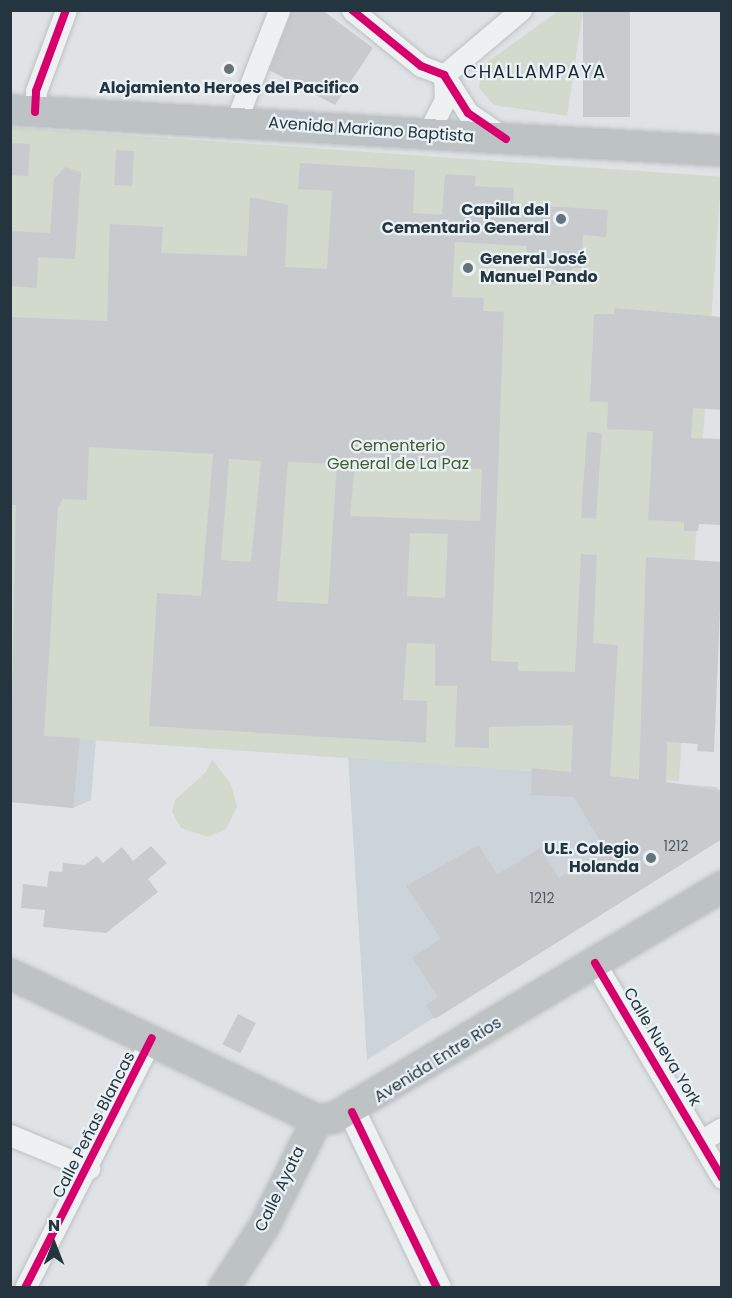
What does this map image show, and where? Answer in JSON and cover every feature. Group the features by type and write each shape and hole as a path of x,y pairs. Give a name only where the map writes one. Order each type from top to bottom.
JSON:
{"main road":[{"name":"Avenida Mariano Baptista","path":"23,111 236,121 506,140 722,151"},
{"name":"Avenida Entre Rios","path":"317,1120 352,1112 722,887"},
{"path":"10,974 152,1038 317,1120"},
{"name":"Calle Ayata","path":"224,1287 265,1225 317,1120"}],"street":[{"path":"23,111 36,91 66,10"},
{"path":"236,121 279,10"},
{"path":"351,10 421,66 444,75 468,113 506,140"},
{"path":"444,75 521,10"},
{"path":"428,133 445,100 444,75"},
{"name":"Calle Nueva York","path":"595,963 702,1140 722,1178"},
{"name":"Calle Peñas Blancas","path":"25,1287 89,1168 152,1038"},
{"path":"352,1112 437,1287"},
{"path":"702,1140 722,1128"},
{"path":"10,1135 89,1168"}],"shaded area":[{"path":"11,733 96,739 91,800 73,808 11,802"},
{"path":"348,755 716,787 721,791 544,948 367,1060"}],"green space":[{"path":"558,11 583,11 567,116 494,105 479,88 482,66"},
{"name":"Cementerio General de La Paz","path":"10,127 721,177 679,781 10,734"},
{"path":"212,759 231,784 237,807 226,829 208,837 181,828 172,812 175,800 206,772"}],"building":[{"path":"292,10 322,10 373,48 335,105 269,70"},
{"path":"583,10 630,10 630,117 583,117"},
{"path":"10,143 30,144 28,176 10,175"},
{"path":"116,150 134,151 132,186 114,185"},
{"path":"300,163 415,170 413,213 442,215 445,174 476,176 475,186 514,188 513,204 608,210 606,237 583,235 581,268 573,268 559,285 546,284 537,266 526,265 527,246 455,242 452,297 484,298 483,311 504,312 491,661 518,662 518,671 575,672 581,554 597,555 593,643 618,645 610,776 639,779 646,557 722,562 714,752 697,751 698,744 667,742 666,782 722,791 722,839 435,1019 426,1005 438,997 412,958 441,939 406,886 479,845 497,875 540,848 559,878 607,853 574,797 531,795 532,768 571,772 573,725 489,727 489,748 455,747 457,686 435,686 435,644 407,643 403,700 427,701 426,743 149,726 157,593 201,596 213,454 89,447 87,500 63,499 58,508 44,736 80,738 73,808 10,802 16,505 10,505 10,317 107,321 110,224 163,227 161,253 247,256 250,197 288,205 285,267 327,269 332,191 298,189","holes":["229,459 261,461 251,562 221,560","288,462 337,464 328,604 277,601","355,464 482,469 480,521 350,516","410,533 448,534 445,598 407,596"]},
{"path":"65,167 81,172 75,259 38,257 37,288 10,286 10,231 50,233 54,179"},
{"path":"614,308 722,317 722,410 693,408 691,438 722,439 722,525 699,524 698,531 684,531 684,522 648,520 653,431 607,429 608,402 590,401 594,314 614,314"},
{"path":"587,432 602,433 596,519 581,518"},
{"path":"151,846 167,863 148,879 158,892 106,933 43,927 45,910 21,908 23,884 47,887 49,871 62,872 63,863 85,865 97,856 103,863 122,847 133,861"},
{"path":"238,1014 256,1023 240,1053 223,1044"}],"cycle path":[{"path":"35,112 36,91 66,10"},
{"path":"352,10 421,66 444,75 468,113 506,139"},
{"path":"595,963 722,1178"},
{"path":"25,1288 152,1038"},
{"path":"352,1112 437,1288"}],"place":[{"name":"Alojamiento Heroes del Pacifico","path":"229,69"},
{"name":"Capilla del Cementario General","path":"561,219"},
{"name":"General José Manuel Pando","path":"468,268"},
{"name":"U.E. Colegio Holanda","path":"651,858"}],"district":[{"name":"CHALLAMPAYA","path":"535,72"}]}
